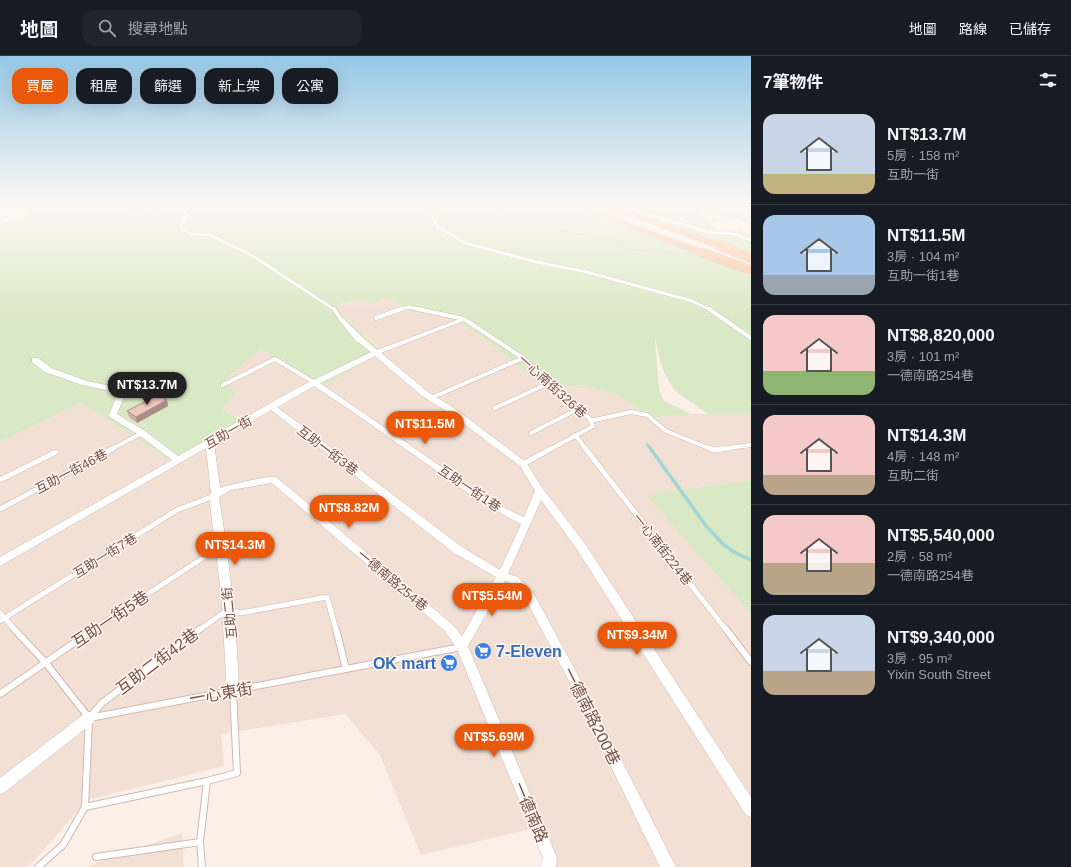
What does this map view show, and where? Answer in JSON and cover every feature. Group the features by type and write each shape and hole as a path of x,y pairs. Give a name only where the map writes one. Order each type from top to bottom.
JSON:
{"main road":[{"path":"686,242 751,262"},
{"path":"687,242 708,249 751,258"},
{"path":"689,242 708,249"},
{"path":"691,242 751,269"}],"street":[{"path":"340,318 358,338 375,353 431,398 451,410 524,464 540,491 580,545 751,810"},
{"name":"互助一街","path":"0,562 315,382 375,353 464,319"},
{"path":"35,360 48,370 85,383 113,389 121,394 112,415 142,433 178,460"},
{"name":"互助一街1巷","path":"315,382 363,414 488,503 527,523"},
{"name":"互助一街3巷","path":"272,407 458,550 502,576"},
{"name":"互助二街","path":"210,443 229,609 233,690"},
{"name":"一德南路254巷","path":"215,495 224,488 262,484 273,479 449,628 462,646"},
{"path":"462,646 502,576 540,491"},
{"name":"一德南路200巷","path":"502,576 514,580 530,597 576,683 668,867"},
{"name":"一德南路","path":"462,646 550,864"},
{"name":"一心東街","path":"0,787 89,718"}],"lane":[{"path":"223,242 253,256 333,308 340,318"},
{"path":"463,242 536,262 587,272 692,301 708,307 735,329 751,338"},
{"path":"376,318 408,307 464,319"},
{"name":"一心南街326巷","path":"464,319 523,358 589,418 593,426 524,464"},
{"path":"431,398 523,358"},
{"path":"223,386 275,359 315,382"},
{"path":"495,408 551,382"},
{"path":"531,433 578,409"},
{"path":"590,421 632,412 648,415 666,431 714,450 751,445"},
{"name":"互助一街46巷","path":"0,509 142,433"},
{"name":"一心南街224巷","path":"575,435 751,662"},
{"path":"0,480 56,452"},
{"name":"互助一街7巷","path":"2,617 177,510 215,495"},
{"name":"互助一街5巷","path":"0,694 106,621 222,546"},
{"path":"229,609 241,613 327,597 346,669"},
{"name":"互助二街42巷","path":"89,718 102,703 195,632 229,609"},
{"path":"2,617 45,662 89,718 85,807 63,845 38,867"},
{"name":"一心東街","path":"89,718 462,646"},
{"path":"85,807 237,773 233,690"},
{"path":"202,867 200,842 206,781"},
{"path":"96,858 200,842"}],"path":[{"path":"617,242 631,250 685,254"}],"shaded area":[{"path":"389,298 411,312 446,315 479,335 530,375 546,390 581,385 618,395 651,418 691,414 751,414 751,480 647,495 751,614 751,867 556,867 539,827 421,855 380,755 345,714 221,734 224,766 87,800 35,860 27,867 0,867 0,442 81,403 167,459 247,422 221,409 224,381 261,349 324,384 383,351 342,315 336,306 355,299 371,304"},
{"path":"182,833 184,867 85,867"}],"green space":[{"path":"0,242 666,242 712,259 751,276 751,414 708,414 674,390 663,370 655,338 659,390 664,401 691,414 651,418 618,395 581,385 546,390 530,375 479,335 446,315 411,312 389,298 371,304 355,299 336,306 342,315 383,352 324,385 261,349 224,381 236,393 221,409 247,423 186,461 167,459 81,403 0,442"},
{"path":"709,242 751,242 751,256"},
{"path":"751,480 751,614 646,495"}],"building":[{"path":"158,395 167,400 136,417 127,411"}],"waterway":[{"path":"647,444 651,449"},
{"path":"650,448 707,527 724,545 734,552 751,560"}],"place":[{"name":"7-Eleven","path":"483,651"},
{"name":"OK mart","path":"449,663"}]}
